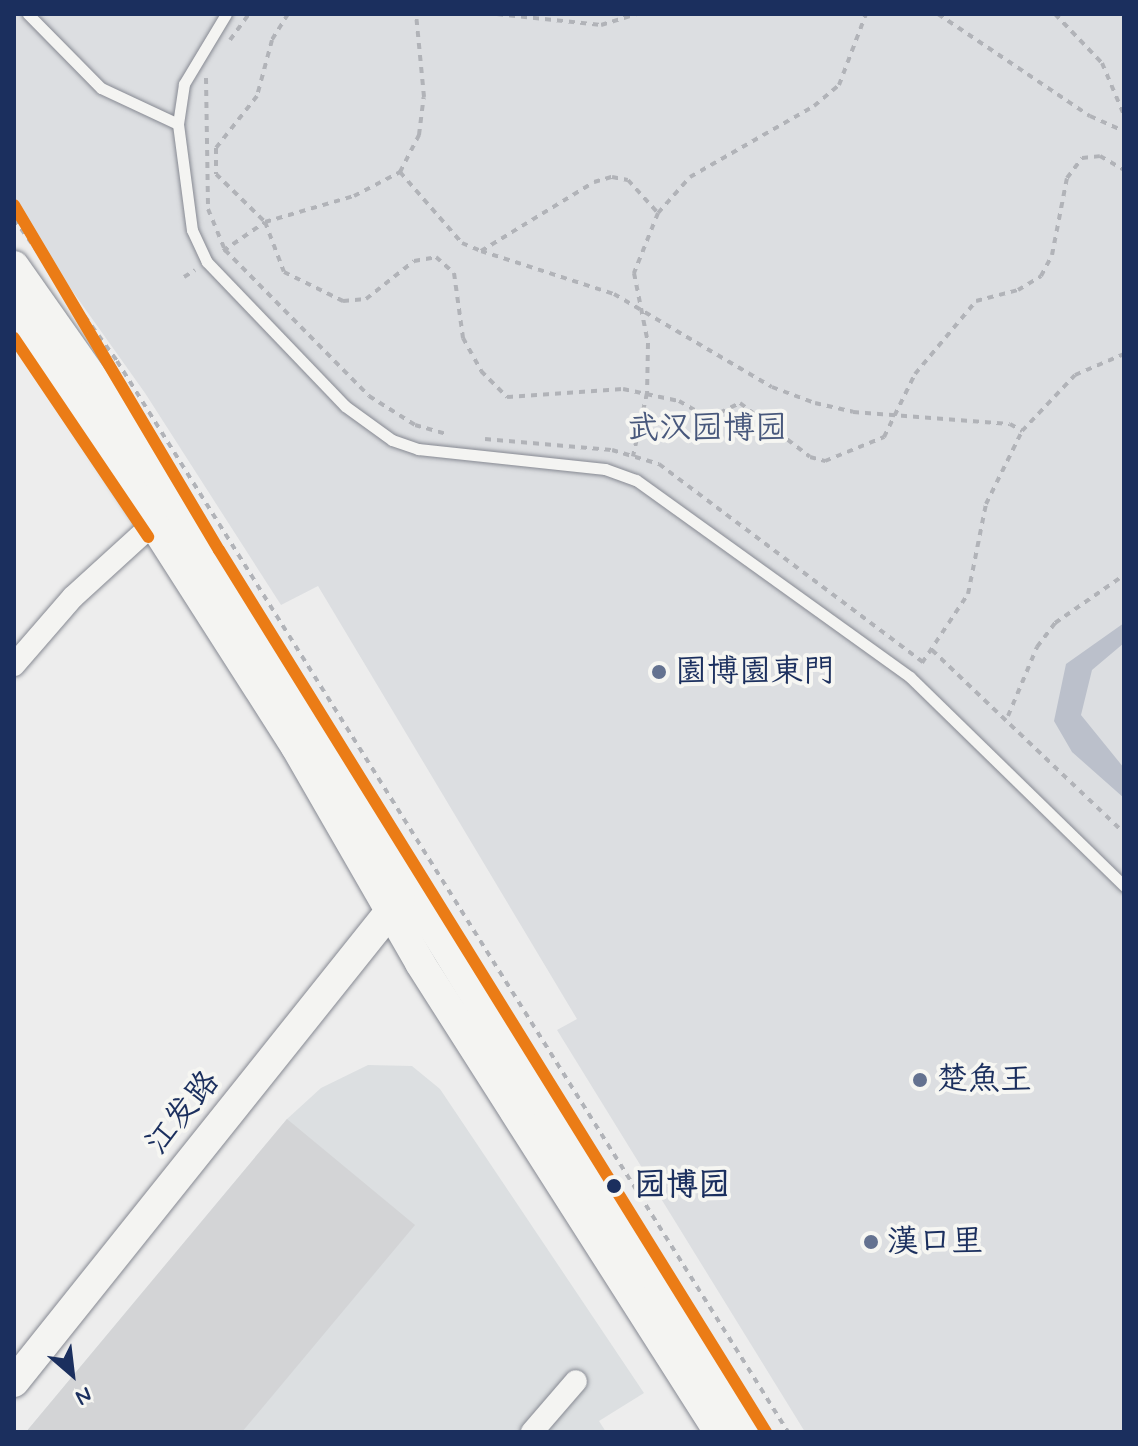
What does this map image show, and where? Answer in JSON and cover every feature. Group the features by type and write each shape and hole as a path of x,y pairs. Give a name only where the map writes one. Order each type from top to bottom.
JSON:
{"main road":[{"path":"14,266 102,391 400,900 719,1432"},
{"path":"14,306 296,747 400,900 745,1432"},
{"name":"江发路","path":"14,1382 400,900"}],"street":[{"path":"14,665 73,597 152,525"},
{"path":"532,1432 576,1381"}],"lane":[{"path":"28,14 101,88 178,124"},
{"path":"226,14 196,54 184,84 178,124 192,230 207,262 345,406 392,440 454,457 560,463 624,476 700,523 910,677 1124,886"}],"path":[{"path":"224,50 249,14"},
{"path":"288,14 272,40 257,96 216,148 216,174 265,222 284,272 343,301 366,299 414,261 436,257 454,273 463,338 481,371 507,397 542,399 592,388 647,393 709,418 740,403 810,457 825,461 884,437 941,336 976,301 1018,290 1041,276 1052,255 1067,178 1082,158 1100,156 1124,170"},
{"path":"184,277 265,222 354,196 400,172 419,135 424,97 416,14"},
{"path":"497,14 601,25 636,14"},
{"path":"624,476 633,456 647,393 642,308 634,273 658,213 690,177 814,106 839,85 866,14"},
{"path":"938,14 1090,116 1124,131"},
{"path":"1055,14 1102,63 1124,115"},
{"path":"208,73 203,94 208,209 225,250 369,396 415,425 463,437"},
{"path":"400,172 462,243 642,308 772,387 853,412 1010,424 1022,431"},
{"path":"481,251 594,182 612,177 628,180 658,213"},
{"path":"14,219 117,361 788,1432"},
{"path":"478,438 633,456 659,464 923,662 968,594 986,504 1022,431 1075,375 1124,354"},
{"path":"1008,717 1037,647 1055,623 1124,575"},
{"path":"932,650 1008,717 1124,833"}],"shaded area":[{"path":"1124,623 1124,643 1092,670 1081,715 1124,768 1124,798 1072,752 1054,721 1066,664"},
{"path":"368,1065 412,1066 440,1089 644,1393 599,1421 606,1432 26,1432 287,1119 321,1088"}],"green space":[{"name":"武汉园博园","path":"14,14 1124,14 1124,1432 805,1432 557,1030 577,1019 318,586 281,605 145,393 14,209"}],"building":[{"path":"287,1119 415,1225 242,1432 26,1432"}],"transit line":[{"path":"14,205 219,550 766,1432"},
{"path":"14,338 148,537"}],"place":[{"name":"園博園東門","path":"659,672"},
{"name":"楚魚王","path":"920,1080"},
{"name":"园博园","path":"614,1186"},
{"name":"漢口里","path":"871,1242"}]}
